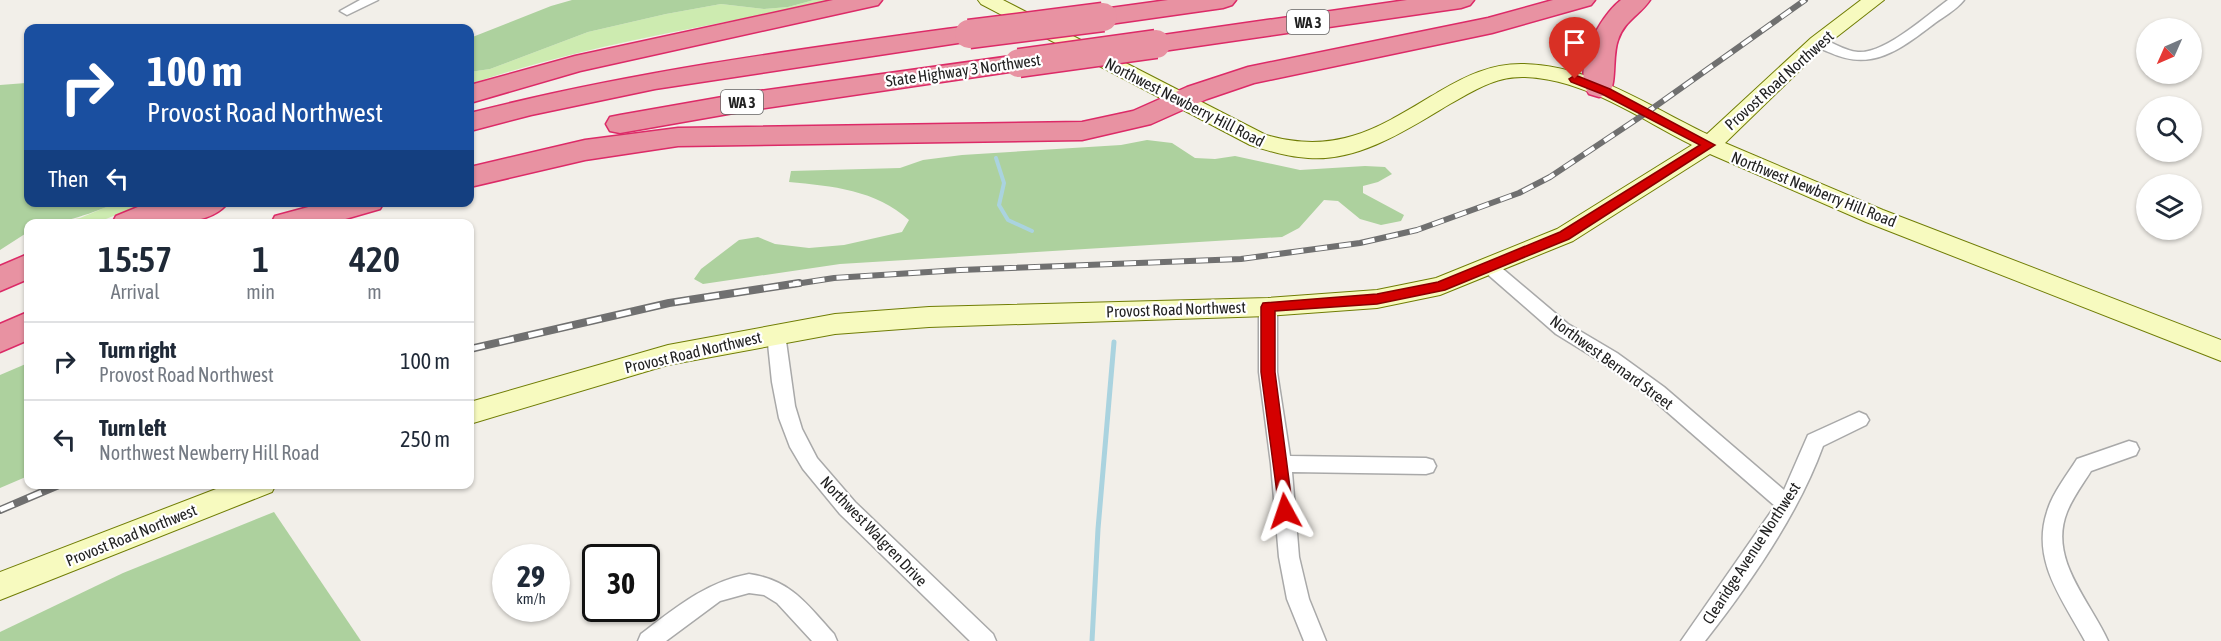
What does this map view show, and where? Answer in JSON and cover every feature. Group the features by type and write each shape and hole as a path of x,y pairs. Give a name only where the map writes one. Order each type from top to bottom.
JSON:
{"highway":[{"path":"474,93 575,64 869,0"},
{"name":"State Highway 3 Northwest","path":"474,121 552,101 693,73 1223,0"},
{"name":"State Highway 3 Northwest","path":"474,160 602,128 678,113 1461,0"},
{"path":"474,176 585,150 678,137 1082,131 1141,118 1215,86 1248,76 1503,22 1582,0"},
{"path":"1599,88 1598,66 1611,23 1626,7 1637,0"},
{"path":"139,219 167,207"},
{"path":"171,219 201,207"},
{"path":"291,219 324,207"},
{"path":"305,219 350,207"},
{"path":"0,279 24,268"},
{"path":"0,291 24,280"},
{"path":"0,339 24,327"}],"street":[{"path":"347,11 371,0"},
{"name":"Northwest Newberry Hill Road","path":"988,0 1272,146 1302,151 1326,151 1365,141 1474,81 1496,72 1546,73 1599,88 1709,145 1809,189 2221,351"},
{"name":"Provost Road Northwest","path":"474,412 668,355 835,324 929,317 1268,307 1377,299 1440,286 1491,268 1565,236 1709,145 1818,42 1874,0"},
{"path":"1818,42 1862,57 1880,52 1957,0"},
{"name":"Northwest Bernard Street","path":"1491,268 1562,329 1610,358 1657,392 1787,504"},
{"path":"1268,307 1268,372 1281,465 1289,557 1298,599 1315,641"},
{"name":"Northwest Walgren Drive","path":"776,334 786,412 798,442 814,469 864,524 985,641"},
{"name":"Clearidge Avenue Northwest","path":"1692,641 1714,613 1787,504 1802,476 1815,441 1859,420"},
{"path":"2097,641 2055,564 2052,537 2057,511 2084,465 2129,449"},
{"path":"1281,465 1426,466"},
{"name":"Provost Road Northwest","path":"0,586 249,489"},
{"path":"649,641 713,594 732,585 759,583 777,589 826,641"}],"green space":[{"path":"572,0 814,0 788,7 764,9 721,4 666,14 588,32 490,69 474,71 474,36"},
{"path":"814,0 848,0 610,45 474,83 474,71 490,69 588,32 721,4 764,9 788,7"},
{"path":"24,83 24,207 106,207 70,219 24,219 24,235 0,250 0,85"},
{"path":"1147,140 1172,143 1195,158 1215,159 1235,156 1300,170 1385,167 1392,174 1378,182 1363,186 1363,193 1404,215 1401,221 1381,225 1360,219 1338,201 1324,200 1299,228 1282,237 840,264 703,284 694,279 701,269 739,240 758,237 775,244 809,248 844,245 902,232 909,220 882,202 853,191 789,182 791,171 900,168 923,160 962,155 1121,145"},
{"path":"106,207 136,207 106,219 75,219"},
{"path":"24,365 24,478 0,488 0,375"},
{"path":"274,512 361,641 0,641 0,632 123,573"}],"waterway":[{"path":"996,158 1004,183 999,205 1008,220 1032,231"},
{"path":"1092,641 1098,529 1114,342"}],"railway":[{"path":"789,285 834,278 960,270 1241,259 1360,243 1417,230 1519,193 1550,177 1646,113 1805,0"},
{"path":"474,348 669,303 799,283"},
{"path":"0,510 49,489"}],"route":[{"path":"1285,511 1268,372 1268,307 1377,299 1440,286 1491,268 1565,236 1709,145 1606,91 1575,79"}]}
